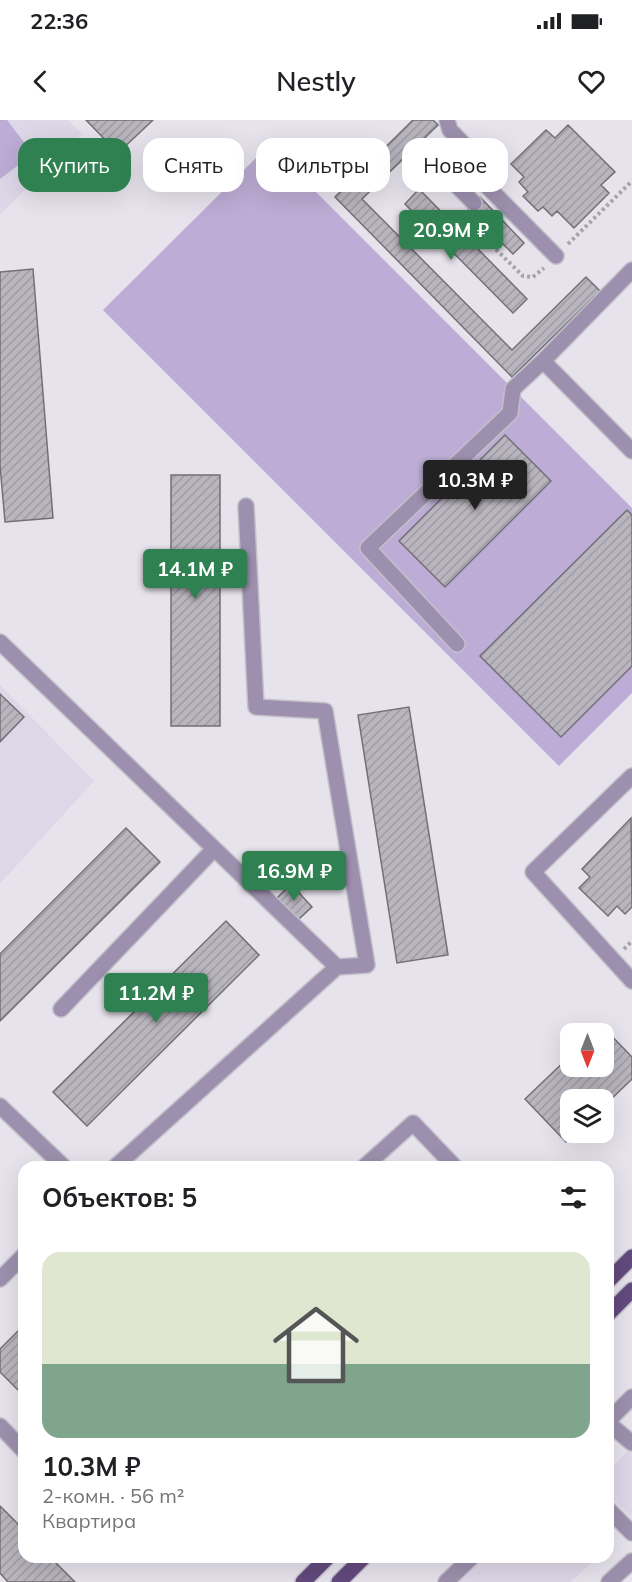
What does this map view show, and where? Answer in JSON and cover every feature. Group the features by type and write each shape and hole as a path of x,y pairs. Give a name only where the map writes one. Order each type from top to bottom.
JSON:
{"main road":[{"path":"614,1275 632,1257"},
{"path":"614,1308 632,1290"},
{"path":"303,1582 322,1563"},
{"path":"339,1582 358,1563"}],"street":[{"path":"447,120 450,130 458,138"},
{"path":"463,192 474,203"},
{"path":"493,192 556,256"},
{"path":"457,644 368,548 510,413 513,389 632,270"},
{"path":"543,360 632,451"},
{"path":"125,1161 337,968 367,964 325,711 256,707 246,506"},
{"path":"0,642 337,968"},
{"path":"632,777 533,872 632,981"},
{"path":"61,1009 214,849"},
{"path":"0,1106 58,1161"},
{"path":"371,1161 413,1123 449,1161"},
{"path":"0,1279 18,1261"},
{"path":"614,1416 632,1397"},
{"path":"0,1426 18,1445"},
{"path":"614,1427 632,1443"},
{"path":"614,1515 632,1533"},
{"path":"609,1582 632,1561"},
{"path":"447,1582 466,1563"}],"path":[{"path":"615,199 632,182"},
{"path":"624,949 632,941"}],"shaded area":[{"path":"0,120 68,120 82,134 78,138 18,138 18,192 23,192 0,215"},
{"path":"0,120 7,120 21,138 18,138 18,165 0,179"},
{"path":"256,158 256,192 316,192 632,508 632,693 559,766 103,310 222,192 244,192 244,170"},
{"path":"0,685 94,781 0,884"},
{"path":"632,1446 632,1518 614,1500 614,1466"},
{"path":"478,1563 591,1563 571,1582 459,1582"}],"building":[{"path":"86,120 153,120 131,141 131,138 103,138"},
{"path":"413,120 433,120 438,125 425,138 402,138 402,160 390,172 390,143"},
{"path":"568,125 615,172 601,185 609,193 574,228 557,211 552,216 543,207 538,211 523,196 528,192 519,182 524,177 511,164 546,130 555,138"},
{"path":"340,192 369,192 362,199 512,350 586,277 600,291 512,377 335,197"},
{"path":"416,192 422,192 527,299 513,313 405,204"},
{"path":"480,197 524,243 513,254 468,209"},
{"path":"33,269 53,518 5,522 0,465 0,272"},
{"path":"505,435 551,481 445,587 399,541"},
{"path":"171,475 220,475 220,726 171,726"},
{"path":"627,510 632,515 632,666 561,737 480,656"},
{"path":"0,694 24,717 0,742"},
{"path":"409,707 448,955 397,963 358,715"},
{"path":"631,818 632,907 625,914 617,906 608,916 579,888 590,877 582,869"},
{"path":"126,828 160,862 0,1021 0,954"},
{"path":"291,884 312,907 298,920 277,898"},
{"path":"226,921 259,955 87,1126 53,1092"},
{"path":"614,1038 632,1057 632,1079 614,1096 614,1089 560,1089 560,1136 525,1099 560,1066 560,1077 614,1077"},
{"path":"18,1331 18,1390 0,1372 0,1349"},
{"path":"0,1506 18,1524 18,1563 56,1563 75,1582 8,1582 0,1573"}]}
